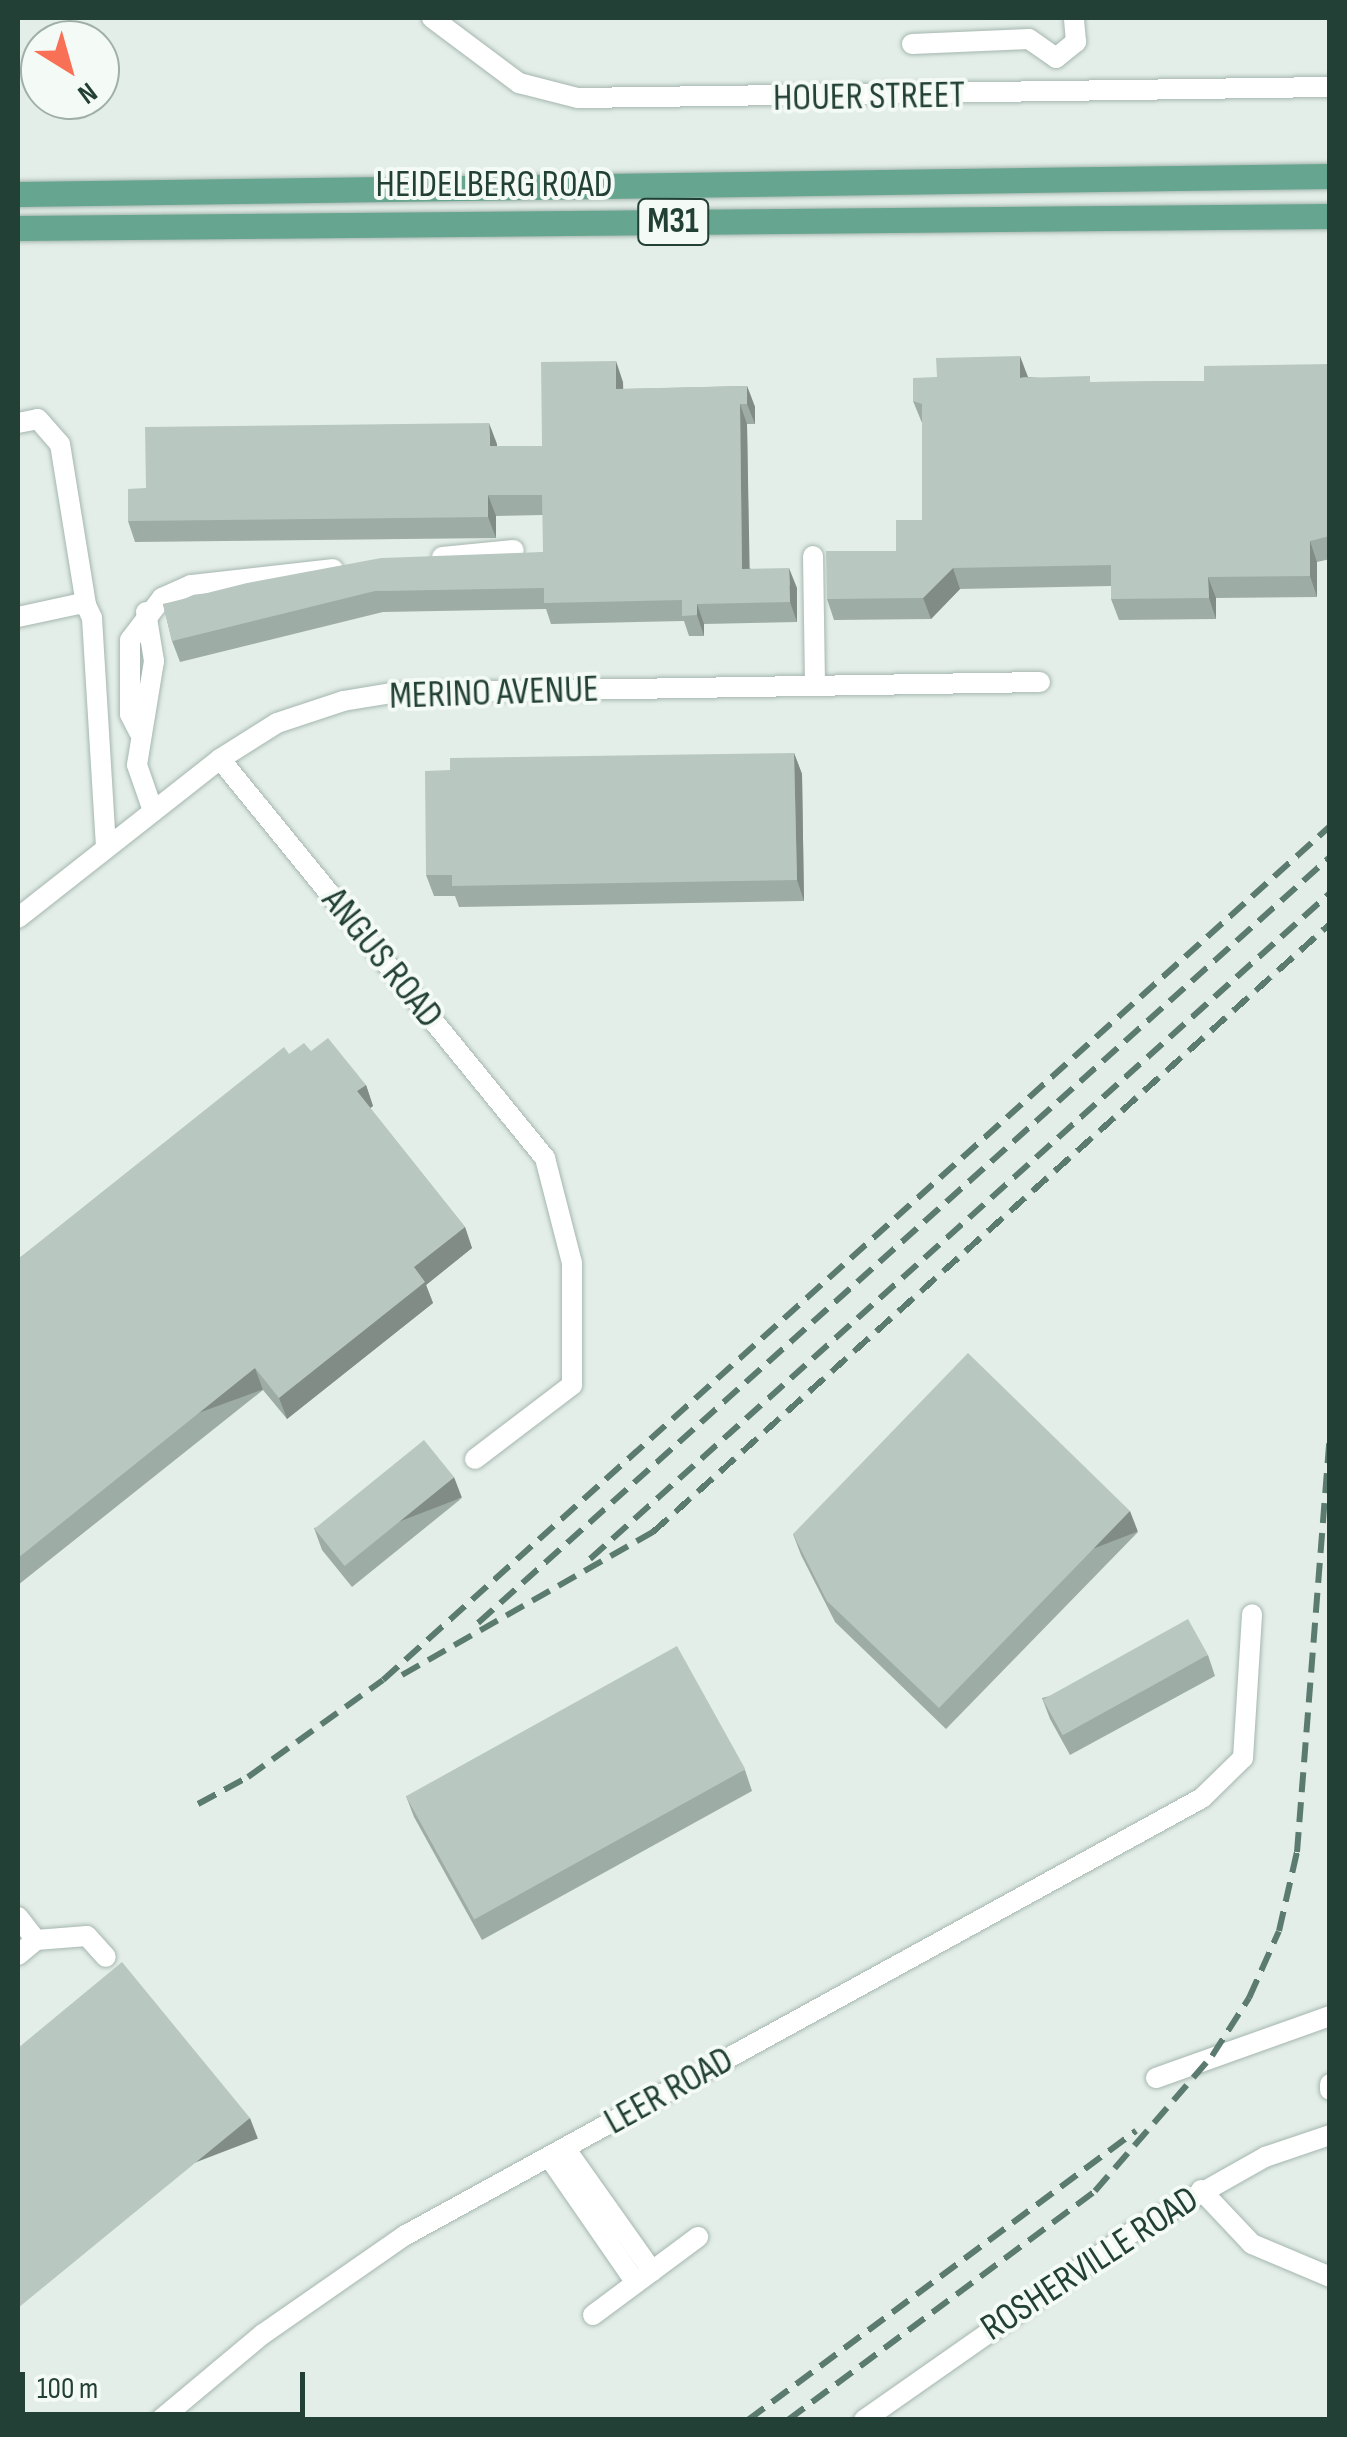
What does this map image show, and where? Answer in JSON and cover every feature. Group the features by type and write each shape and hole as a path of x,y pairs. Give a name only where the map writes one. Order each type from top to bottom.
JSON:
{"main road":[{"name":"HEIDELBERG ROAD","path":"18,194 1330,176"},
{"name":"HEIDELBERG ROAD","path":"18,228 1330,216"}],"street":[{"name":"HOUER STREET","path":"432,18 519,83 578,98 1330,87"},
{"path":"912,44 1029,39 1056,58 1076,42 1074,18"},
{"path":"18,422 38,419 60,444 86,606 106,847"},
{"path":"419,560 514,550"},
{"path":"813,556 815,686"},
{"path":"152,811 138,766 139,732 152,691 146,612 191,585 362,566"},
{"path":"18,617 86,606"},
{"name":"MERINO AVENUE","path":"18,918 220,759 304,712 392,693 1040,682"},
{"name":"ANGUS ROAD","path":"220,759 545,1158 572,1263 572,1386 475,1459"},
{"name":"LEER ROAD","path":"160,2420 325,2289 404,2236 1202,1798 1244,1758 1252,1614"},
{"path":"18,1917 36,1940"},
{"path":"18,1955 36,1940 87,1936 106,1958"},
{"path":"1156,2078 1330,2016"},
{"name":"ROSHERVILLE ROAD","path":"864,2420 1004,2318 1201,2190 1330,2135"},
{"path":"557,2153 644,2277"},
{"path":"1201,2190 1252,2244 1330,2277"},
{"path":"593,2315 698,2237"}],"building":[{"path":"1020,356 1020,378 1090,376 1090,382 1204,381 1204,366 1330,364 1330,536 1310,541 1310,576 1208,577 1209,598 1111,599 1111,565 953,568 923,598 827,599 826,551 896,551 896,520 922,520 922,404 913,401 913,378 937,377 936,358"},
{"path":"616,361 616,389 747,386 747,404 740,404 742,569 789,568 790,602 697,604 697,615 682,616 682,600 544,603 544,588 375,591 172,641 163,604 247,583 381,558 543,552 542,495 488,495 488,517 128,521 128,489 146,488 145,427 489,423 490,446 542,446 541,362"},
{"path":"794,753 797,880 452,886 452,875 426,875 425,771 450,770 450,758"},
{"path":"328,1038 366,1085 357,1091 465,1227 414,1267 425,1282 279,1398 255,1368 18,1558 18,1259 284,1047 289,1054 304,1043 311,1051"},
{"path":"968,1353 1130,1511 939,1708 827,1601 793,1534"},
{"path":"424,1440 454,1477 345,1566 314,1529"},
{"path":"1188,1619 1208,1655 1063,1735 1043,1699"},
{"path":"677,1646 745,1769 474,1920 406,1796"},
{"path":"122,1962 250,2118 18,2308 18,2048"}],"railway":[{"path":"198,1804 248,1777 383,1680 1330,826"},
{"path":"478,1623 1330,857"},
{"path":"590,1559 1330,893"},
{"path":"402,1675 653,1532 1330,924"},
{"path":"788,2420 1095,2191 1212,2056 1249,1998 1279,1931 1297,1852 1330,1434"},
{"path":"748,2420 1136,2131"}]}
